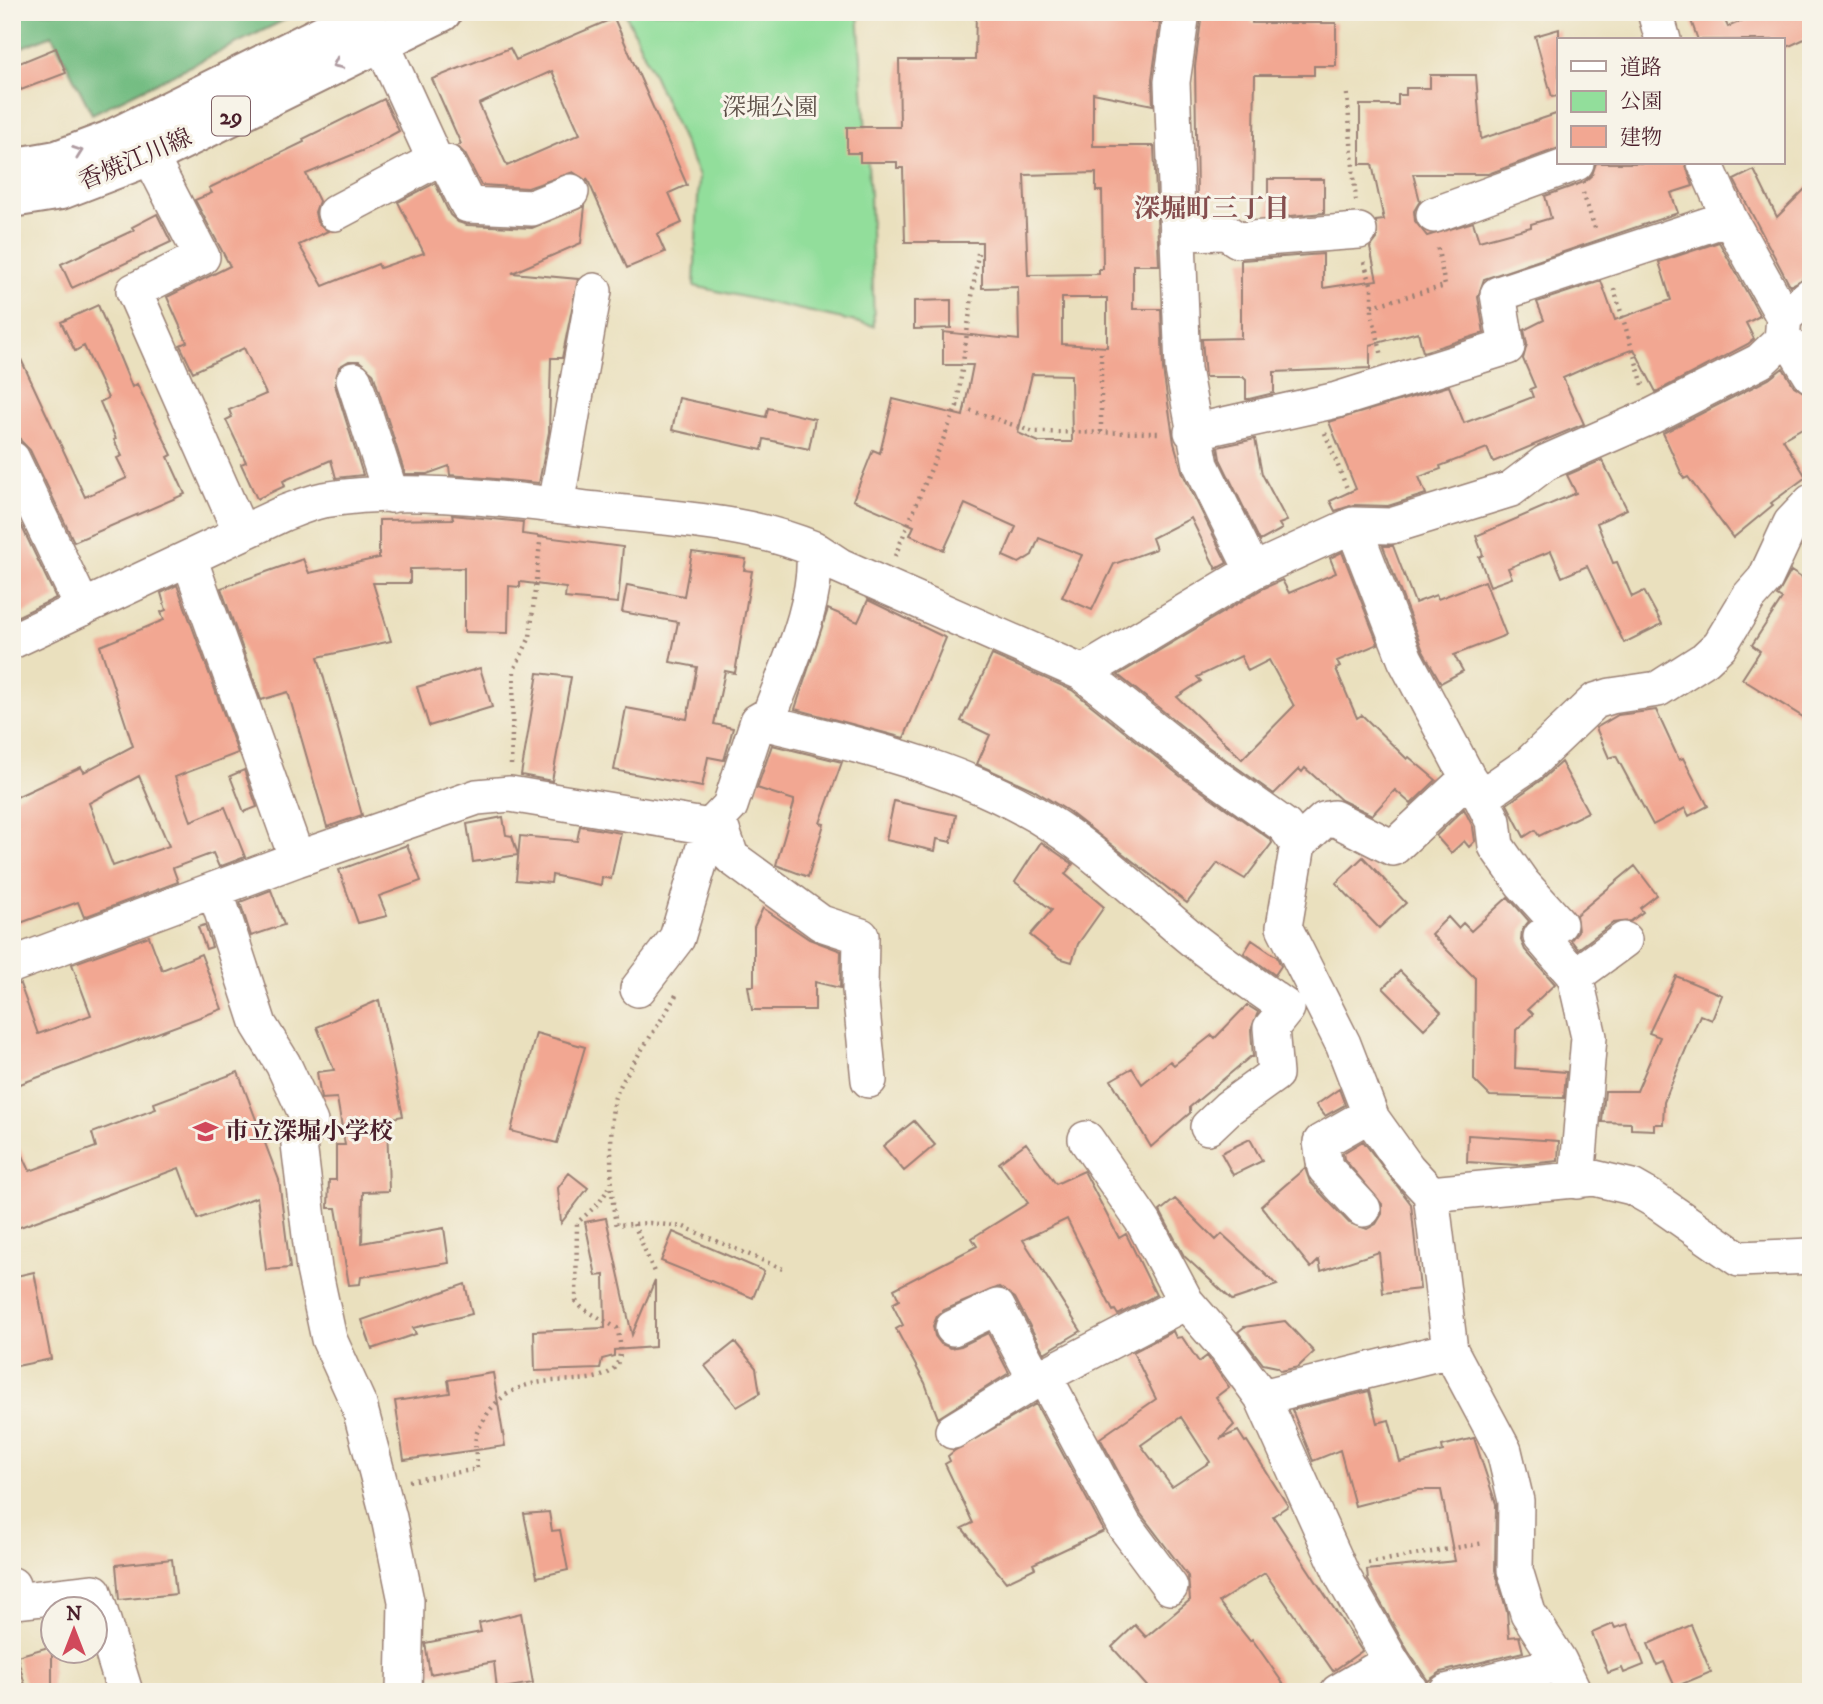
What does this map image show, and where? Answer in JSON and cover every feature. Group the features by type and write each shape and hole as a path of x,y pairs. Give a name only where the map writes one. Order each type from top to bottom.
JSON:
{"main road":[{"name":"香焼江川線","path":"12,168 57,160 442,12"},
{"name":"香焼江川線","path":"12,198 61,190 149,156 380,38"}],"street":[{"path":"1182,12 1172,82 1183,369 1192,432 1201,465 1253,571"},
{"path":"1655,12 1662,38"},
{"path":"380,38 435,160"},
{"path":"149,156 202,257 134,291 241,533"},
{"path":"335,213 435,160 447,163 468,205 532,208 571,192"},
{"path":"1434,215 1573,164"},
{"path":"1705,164 1728,218 1783,329 1811,375"},
{"path":"1192,432 1314,405 1507,347 1498,295 1728,218"},
{"path":"1179,233 1226,232 1238,240 1359,231"},
{"path":"550,505 594,291"},
{"path":"1083,673 1253,571 1353,525 1391,526 1511,489 1545,463 1653,416 1760,361 1811,295"},
{"path":"354,380 391,495"},
{"path":"12,459 83,608"},
{"path":"12,641 241,533 322,500 391,495 550,505 704,522 783,536 814,549 841,566 1083,673 1192,760 1285,827 1298,844"},
{"path":"1446,1692 1567,1678 1528,1613 1515,1570 1516,1501 1504,1451 1450,1350 1431,1194 1407,1168 1370,1114 1343,1044 1284,927 1298,844 1324,820 1334,818 1393,848 1475,788 1529,764 1595,701 1658,689 1705,659 1720,645 1749,597 1765,579 1791,523 1811,502"},
{"path":"1353,525 1405,659 1493,821 1496,846 1522,883 1559,924 1541,937 1575,976 1589,1037 1577,1181"},
{"path":"638,989 677,938 714,823 730,807 758,721 770,714 798,636 816,573 814,549"},
{"path":"188,558 297,859"},
{"path":"758,721 885,752 943,770 1001,796 1056,828 1194,941 1287,1008 1271,1028 1275,1074 1228,1108 1208,1127"},
{"path":"12,965 297,859 477,797 510,794 714,823"},
{"path":"714,823 731,857 821,923 860,936 860,990 869,1080"},
{"path":"215,890 259,1025 283,1064 310,1122 299,1144 314,1269 329,1339 359,1405 381,1486 406,1601 404,1692"},
{"path":"1575,976 1623,940"},
{"path":"1363,1209 1325,1168 1321,1142 1370,1114"},
{"path":"1086,1139 1144,1223 1186,1302 1226,1348 1262,1396 1339,1568 1411,1692"},
{"path":"1431,1194 1594,1178 1632,1187 1739,1259 1811,1256"},
{"path":"953,1431 1040,1378 1186,1302"},
{"path":"953,1328 997,1307 1124,1525 1170,1587"},
{"path":"1262,1396 1450,1350"},
{"path":"12,1585 15,1601 94,1592 125,1692"},
{"path":"1348,1689 1391,1661"}],"path":[{"path":"1372,306 1445,286 1432,221 1434,215"},
{"path":"883,584 957,406 978,253"},
{"path":"1101,353 1101,433"},
{"path":"1314,405 1358,516 1353,525"},
{"path":"957,406 1034,432 1192,432"},
{"path":"510,794 514,670 530,637 550,505"},
{"path":"677,993 614,1099 610,1187 617,1225 684,1227 785,1270"},
{"path":"381,1486 477,1469 475,1436 493,1403 518,1388 541,1382 605,1377 614,1369 622,1344 617,1328 582,1308 575,1294 577,1223 599,1203 610,1187"},
{"path":"634,1224 654,1272"},
{"path":"1339,1568 1516,1537"},
{"path":"687,1684 688,1692"}],"green space":[{"path":"12,12 301,12 92,114 52,35 12,51"},
{"name":"深堀公園","path":"625,12 858,12 870,196 874,326 694,286 699,176"}],"building":[{"path":"976,12 1084,12 1160,23 1152,79 1153,105 1093,93 1093,146 1154,146 1159,265 1133,265 1133,309 1161,309 1163,370 1174,443 1183,474 1227,563 1216,569 1191,518 1152,538 1156,549 1114,564 1092,610 1062,597 1082,555 1039,538 1032,555 1019,563 1003,556 1016,527 965,504 944,550 910,535 914,526 853,500 873,450 880,453 893,399 963,416 973,365 943,365 943,332 1019,340 1018,287 982,288 982,242 905,242 903,168 897,168 897,162 860,162 860,153 847,153 847,127 900,127 899,60 975,60","holes":["1096,173 1096,191 1102,191 1103,269 1099,269 1099,274 1028,275 1024,175","1062,298 1107,298 1107,347 1062,344","1032,374 1071,375 1072,442 1039,442 1018,433"]},
{"path":"1688,12 1721,12 1728,27 1761,12 1811,12 1811,36 1784,49 1784,38 1697,38"},
{"path":"1202,13 1252,13 1252,23 1336,23 1336,66 1314,66 1314,75 1255,75 1253,198 1197,198 1195,66"},
{"path":"614,18 687,185 669,193 682,223 657,234 665,252 627,268 587,178 587,181 573,172 528,188 481,185 465,154 457,146 461,144 432,79 510,48 516,60","holes":["552,71 580,134 507,166 479,104"]},
{"path":"1559,29 1557,96 1552,97 1535,36"},
{"path":"56,48 66,73 21,90 12,66"},
{"path":"1430,75 1476,75 1481,139 1557,114 1557,149 1488,174 1413,174 1420,201 1414,211 1415,221 1427,236 1473,222 1479,241 1531,227 1531,224 1551,218 1545,196 1584,182 1592,175 1596,164 1685,164 1693,186 1671,193 1678,213 1484,279 1478,297 1484,333 1423,352 1418,332 1370,345 1370,368 1274,372 1274,393 1249,399 1246,399 1246,380 1243,377 1205,377 1202,339 1241,338 1241,260 1323,254 1323,288 1377,280 1370,248 1377,239 1376,221 1384,220 1372,164 1360,164 1360,105 1398,105 1398,95 1406,95 1406,88 1430,88"},
{"path":"384,99 399,131 364,150 306,174 319,201 315,212 317,222 328,231 299,245 323,286 378,264 380,268 424,253 398,202 435,183 450,215 467,225 532,228 585,206 581,243 512,273 578,279 562,358 551,358 549,432 539,483 450,475 449,466 427,474 405,474 373,373 359,361 349,361 339,367 335,385 363,475 336,478 331,460 283,481 285,486 257,499 241,464 246,462 226,420 232,417 229,410 266,394 244,348 193,372 180,345 187,342 167,297 230,266 195,200 212,193 209,188"},
{"path":"1754,170 1777,217 1811,183 1811,275 1790,286 1734,180"},
{"path":"1268,179 1324,179 1324,213 1268,218"},
{"path":"157,214 171,242 72,288 61,264 134,230 132,227"},
{"path":"1719,242 1760,316 1746,323 1754,339 1748,344 1656,392 1634,349 1594,364 1563,378 1584,424 1493,462 1487,448 1440,466 1441,469 1419,477 1426,494 1388,506 1353,505 1335,511 1330,501 1356,489 1329,422 1449,386 1464,423 1533,397 1530,389 1535,387 1523,359 1527,344 1524,330 1544,320 1537,302 1601,281 1615,320 1671,300 1659,262"},
{"path":"951,300 951,328 914,329 914,301"},
{"path":"98,305 132,387 137,384 172,455 168,457 185,494 74,542 30,450 21,441 12,423 12,340 85,497 127,478 117,458 122,456 100,402 108,398 84,346 75,351 61,322"},
{"path":"1783,368 1794,386 1811,397 1811,423 1783,439 1806,477 1771,503 1773,505 1733,538 1688,477 1684,479 1663,433 1769,379"},
{"path":"679,398 766,417 768,408 815,419 809,449 764,439 762,450 672,430"},
{"path":"1255,439 1262,474 1287,521 1279,524 1282,529 1260,541 1220,459 1218,447"},
{"path":"1602,460 1627,509 1597,523 1613,563 1617,562 1632,597 1644,591 1662,624 1624,643 1587,566 1562,577 1551,551 1508,568 1512,578 1490,586 1479,557 1483,555 1476,536 1576,493 1567,475"},
{"path":"452,515 523,522 522,534 623,547 618,603 565,598 566,588 520,582 520,587 509,586 508,633 464,632 464,568 410,569 410,583 373,583 391,641 318,657 362,815 327,827 288,692 261,700 221,588 303,559 309,573 379,558 379,520 453,519"},
{"path":"21,525 56,598 12,619 12,529"},
{"path":"1383,546 1393,546 1415,603 1436,595 1438,599 1485,581 1506,635 1454,655 1463,671 1441,683 1423,651"},
{"path":"692,552 746,559 744,570 752,571 735,673 725,671 714,724 733,728 724,760 708,757 702,787 614,770 626,708 687,719 697,667 670,662 678,622 622,612 627,585 684,596"},
{"path":"1342,552 1378,644 1337,661 1340,667 1336,669 1357,718 1362,715 1407,759 1409,757 1436,780 1411,804 1395,790 1372,815 1341,800 1305,768 1302,772 1299,769 1274,794 1204,744 1118,675 1262,589 1282,580 1289,593 1336,573 1330,558","holes":["1241,656 1248,671 1269,660 1294,706 1242,759 1177,697 1201,681 1197,677"]},
{"path":"1791,571 1811,584 1811,722 1742,679 1760,651 1752,645 1782,599 1777,596"},
{"path":"177,585 238,753 175,777 191,821 225,807 245,857 219,867 213,853 173,868 178,882 84,917 78,902 12,926 12,799 81,767 84,772 133,746 100,646 164,620 161,612 166,610 161,593","holes":["139,776 169,846 113,866 89,803"]},
{"path":"868,600 946,638 904,738 795,709 828,609 858,622"},
{"path":"992,655 1072,690 1180,776 1271,840 1272,843 1245,879 1218,863 1187,903 1068,811 1032,789 977,764 990,735 961,721"},
{"path":"480,668 492,707 429,726 417,687"},
{"path":"538,673 571,677 552,781 521,775"},
{"path":"1656,710 1679,760 1683,758 1708,806 1689,816 1685,808 1653,825 1616,756 1609,758 1596,728 1618,715"},
{"path":"772,745 842,762 820,823 824,824 808,877 776,865 794,800 757,788"},
{"path":"1561,762 1588,812 1539,836 1535,830 1524,837 1507,804"},
{"path":"244,770 257,807 244,812 230,776"},
{"path":"894,801 956,815 951,842 937,839 935,851 886,840"},
{"path":"1464,809 1473,827 1475,841 1469,847 1464,841 1451,853 1436,836"},
{"path":"503,817 506,835 512,836 518,855 473,862 467,824"},
{"path":"580,826 621,833 611,879 602,877 601,885 552,875 551,883 516,880 520,836 577,841"},
{"path":"1041,842 1073,864 1065,874 1104,907 1078,944 1072,962 1059,958 1030,935 1052,910 1015,882"},
{"path":"407,845 421,881 379,896 387,916 358,923 339,870"},
{"path":"1363,857 1406,903 1379,928 1336,883"},
{"path":"1635,866 1657,895 1640,908 1643,912 1631,921 1613,923 1578,949 1571,940 1578,931 1576,915"},
{"path":"271,890 284,925 251,936 240,902"},
{"path":"1508,897 1529,921 1522,930 1521,940 1525,950 1555,984 1528,1009 1533,1014 1516,1030 1515,1068 1566,1072 1564,1098 1490,1096 1474,1080 1475,978 1431,934 1448,917 1458,928 1463,923 1471,931"},
{"path":"763,908 809,939 841,951 840,988 815,982 815,1010 752,1010 748,986 754,986 754,927"},
{"path":"205,925 212,947 206,949 198,927"},
{"path":"149,936 162,970 201,954 222,1009 12,1087 12,985 20,984 38,1034 91,1015 72,964"},
{"path":"1252,940 1277,957 1281,966 1275,975 1244,953"},
{"path":"1400,971 1441,1012 1424,1029 1383,988"},
{"path":"1676,976 1722,995 1712,1020 1700,1015 1664,1102 1663,1124 1654,1124 1654,1130 1631,1129 1631,1123 1602,1122 1605,1091 1637,1091 1660,1037 1649,1033"},
{"path":"379,1000 403,1116 387,1119 389,1191 363,1192 362,1243 444,1228 449,1263 361,1277 360,1284 349,1285 336,1208 328,1208 329,1180 336,1180 336,1145 345,1145 337,1098 321,1099 317,1072 334,1070 317,1027"},
{"path":"1247,1005 1258,1012 1251,1030 1253,1057 1190,1107 1190,1113 1151,1147 1111,1080 1132,1068 1142,1084 1170,1061 1174,1065 1212,1035 1215,1038"},
{"path":"536,1033 585,1047 557,1143 511,1131"},
{"path":"238,1072 279,1180 290,1268 266,1270 257,1197 198,1219 179,1168 12,1230 12,1132 30,1171 96,1147 92,1133 156,1109 154,1103"},
{"path":"1339,1089 1345,1105 1325,1116 1316,1105"},
{"path":"914,1121 935,1145 904,1171 883,1146"},
{"path":"1468,1135 1559,1141 1558,1161 1518,1165 1467,1162"},
{"path":"1250,1139 1262,1161 1233,1175 1221,1153"},
{"path":"1363,1141 1411,1204 1420,1289 1383,1293 1379,1252 1321,1271 1319,1260 1311,1268 1261,1206 1305,1168 1310,1182 1349,1223 1367,1229 1376,1224 1382,1214 1382,1204 1344,1159 1343,1153"},
{"path":"1026,1143 1056,1184 1084,1171 1119,1238 1126,1234 1156,1295 1118,1315 1113,1311 1067,1219 1023,1240 1081,1331 1044,1353 1015,1298 999,1287 944,1310 937,1316 933,1326 935,1336 941,1344 951,1348 961,1346 988,1333 1009,1373 938,1418 925,1383 896,1329 903,1325 892,1304 899,1300 894,1289 977,1246 972,1238 1028,1203 999,1163"},
{"path":"569,1173 588,1188 561,1223 558,1188"},
{"path":"1175,1199 1216,1240 1222,1234 1277,1285 1232,1300 1184,1256 1160,1211"},
{"path":"606,1218 632,1335 655,1280 655,1347 614,1350 614,1356 602,1359 600,1369 535,1371 534,1331 605,1328 604,1275 596,1276 585,1222"},
{"path":"673,1232 764,1271 753,1298 661,1261"},
{"path":"34,1272 51,1359 12,1367 12,1277"},
{"path":"465,1284 472,1314 413,1328 416,1334 372,1349 362,1320"},
{"path":"1285,1321 1314,1352 1298,1367 1281,1371 1277,1367 1263,1364 1238,1332 1244,1327"},
{"path":"1173,1331 1176,1338 1182,1337 1199,1362 1207,1356 1229,1387 1216,1397 1234,1425 1220,1439 1238,1431 1245,1442 1247,1441 1288,1506 1273,1516 1362,1651 1333,1671 1265,1573 1219,1602 1250,1641 1252,1639 1289,1692 1152,1692 1112,1647 1135,1625 1146,1637 1190,1600 1188,1576 1141,1514 1100,1438 1156,1399 1133,1352","holes":["1181,1417 1210,1462 1172,1487 1141,1445"]},
{"path":"735,1342 756,1368 760,1393 737,1407 705,1366"},
{"path":"493,1373 505,1446 404,1460 395,1401 450,1393 448,1380"},
{"path":"1369,1391 1377,1423 1389,1420 1400,1462 1443,1451 1442,1446 1474,1438 1496,1504 1495,1570 1507,1612 1509,1637 1519,1636 1523,1652 1441,1672 1428,1681 1408,1651 1368,1580 1367,1570 1455,1561 1441,1490 1417,1490 1355,1506 1340,1450 1313,1461 1292,1410"},
{"path":"1036,1404 1104,1531 1033,1564 1035,1568 1006,1582 962,1528 973,1523 945,1464 950,1461 948,1456 954,1451"},
{"path":"549,1512 552,1531 560,1530 568,1570 537,1577 524,1514"},
{"path":"172,1559 176,1594 119,1600 116,1565"},
{"path":"521,1613 533,1683 497,1689 494,1662 430,1674 425,1643 481,1632 479,1623"},
{"path":"1613,1624 1615,1628 1628,1624 1644,1665 1624,1673 1622,1668 1608,1673 1592,1633"},
{"path":"1691,1625 1711,1672 1675,1687 1664,1662 1657,1665 1648,1644"},
{"path":"38,1650 38,1666 52,1666 52,1692 27,1692 17,1656"}],"place":[{"name":"市立深堀小学校","path":"205,1131"}],"district":[{"name":"深堀町三丁目","path":"1212,208"}]}
